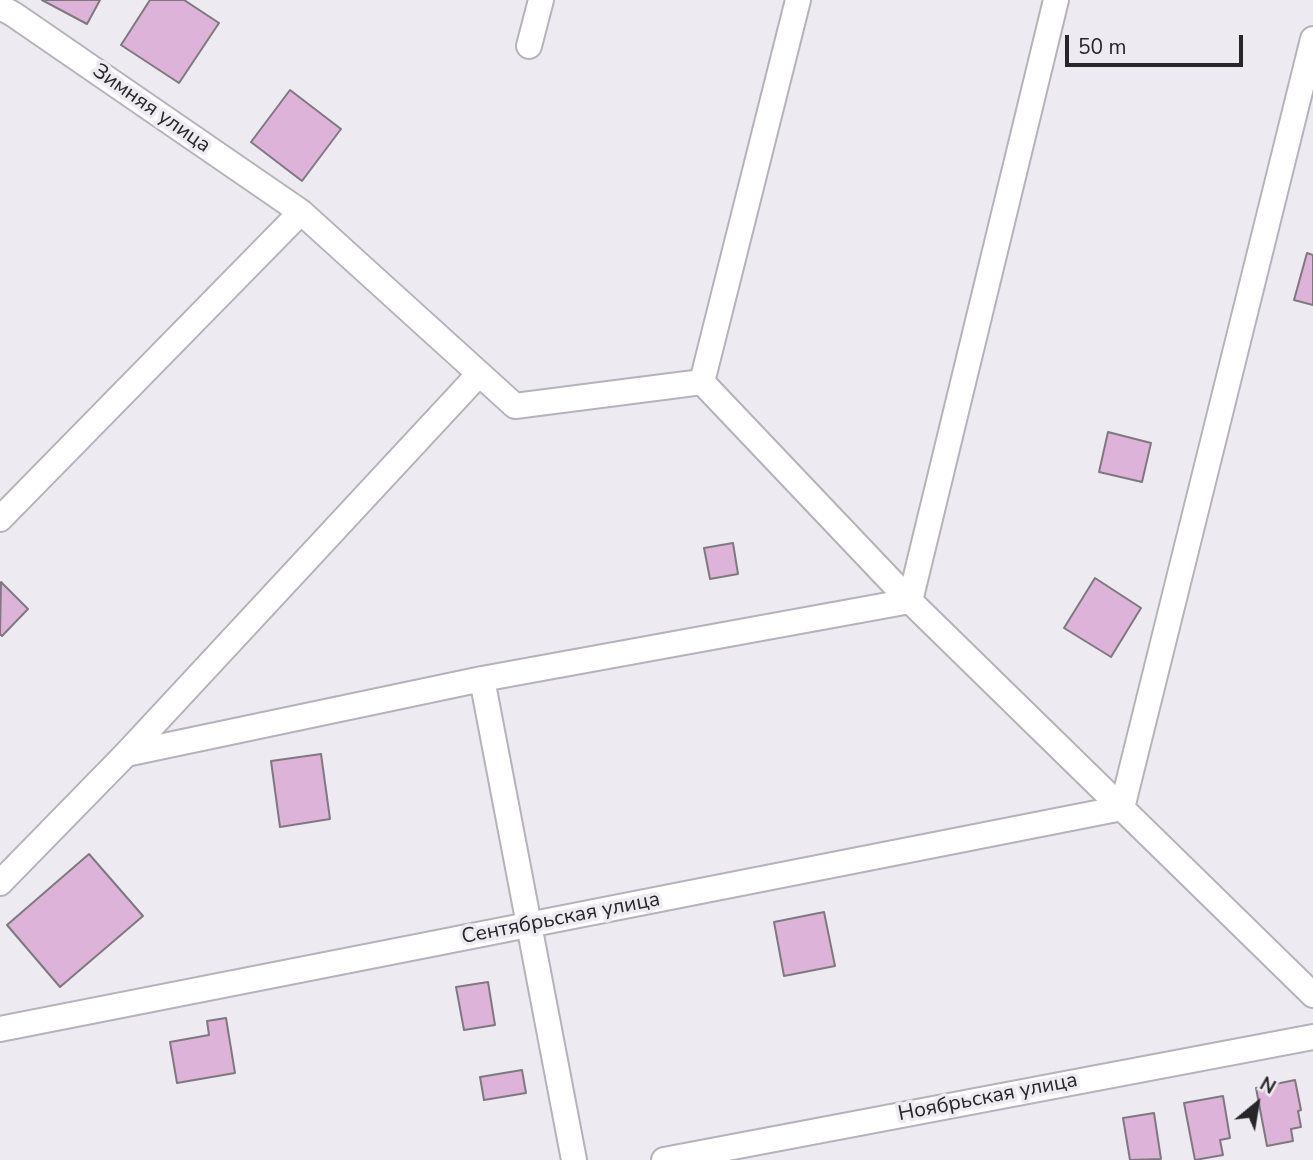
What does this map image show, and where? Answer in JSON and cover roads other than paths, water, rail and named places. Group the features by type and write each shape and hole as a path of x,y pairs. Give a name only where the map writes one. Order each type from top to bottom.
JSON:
{"street":[{"path":"529,46 541,0"},
{"path":"798,0 702,382 910,601 1313,995"},
{"path":"910,601 1055,0"},
{"name":"Зимняя улица","path":"0,7 300,212 515,406 702,382"},
{"path":"1122,808 1313,39"},
{"path":"0,519 300,212"},
{"path":"0,883 126,754 480,374"},
{"path":"126,754 482,679 910,601"},
{"path":"482,679 574,1160"},
{"name":"Сентябрьская улица","path":"0,1029 1122,808"},
{"name":"Ноябрьская улица","path":"664,1160 1313,1037"}]}
